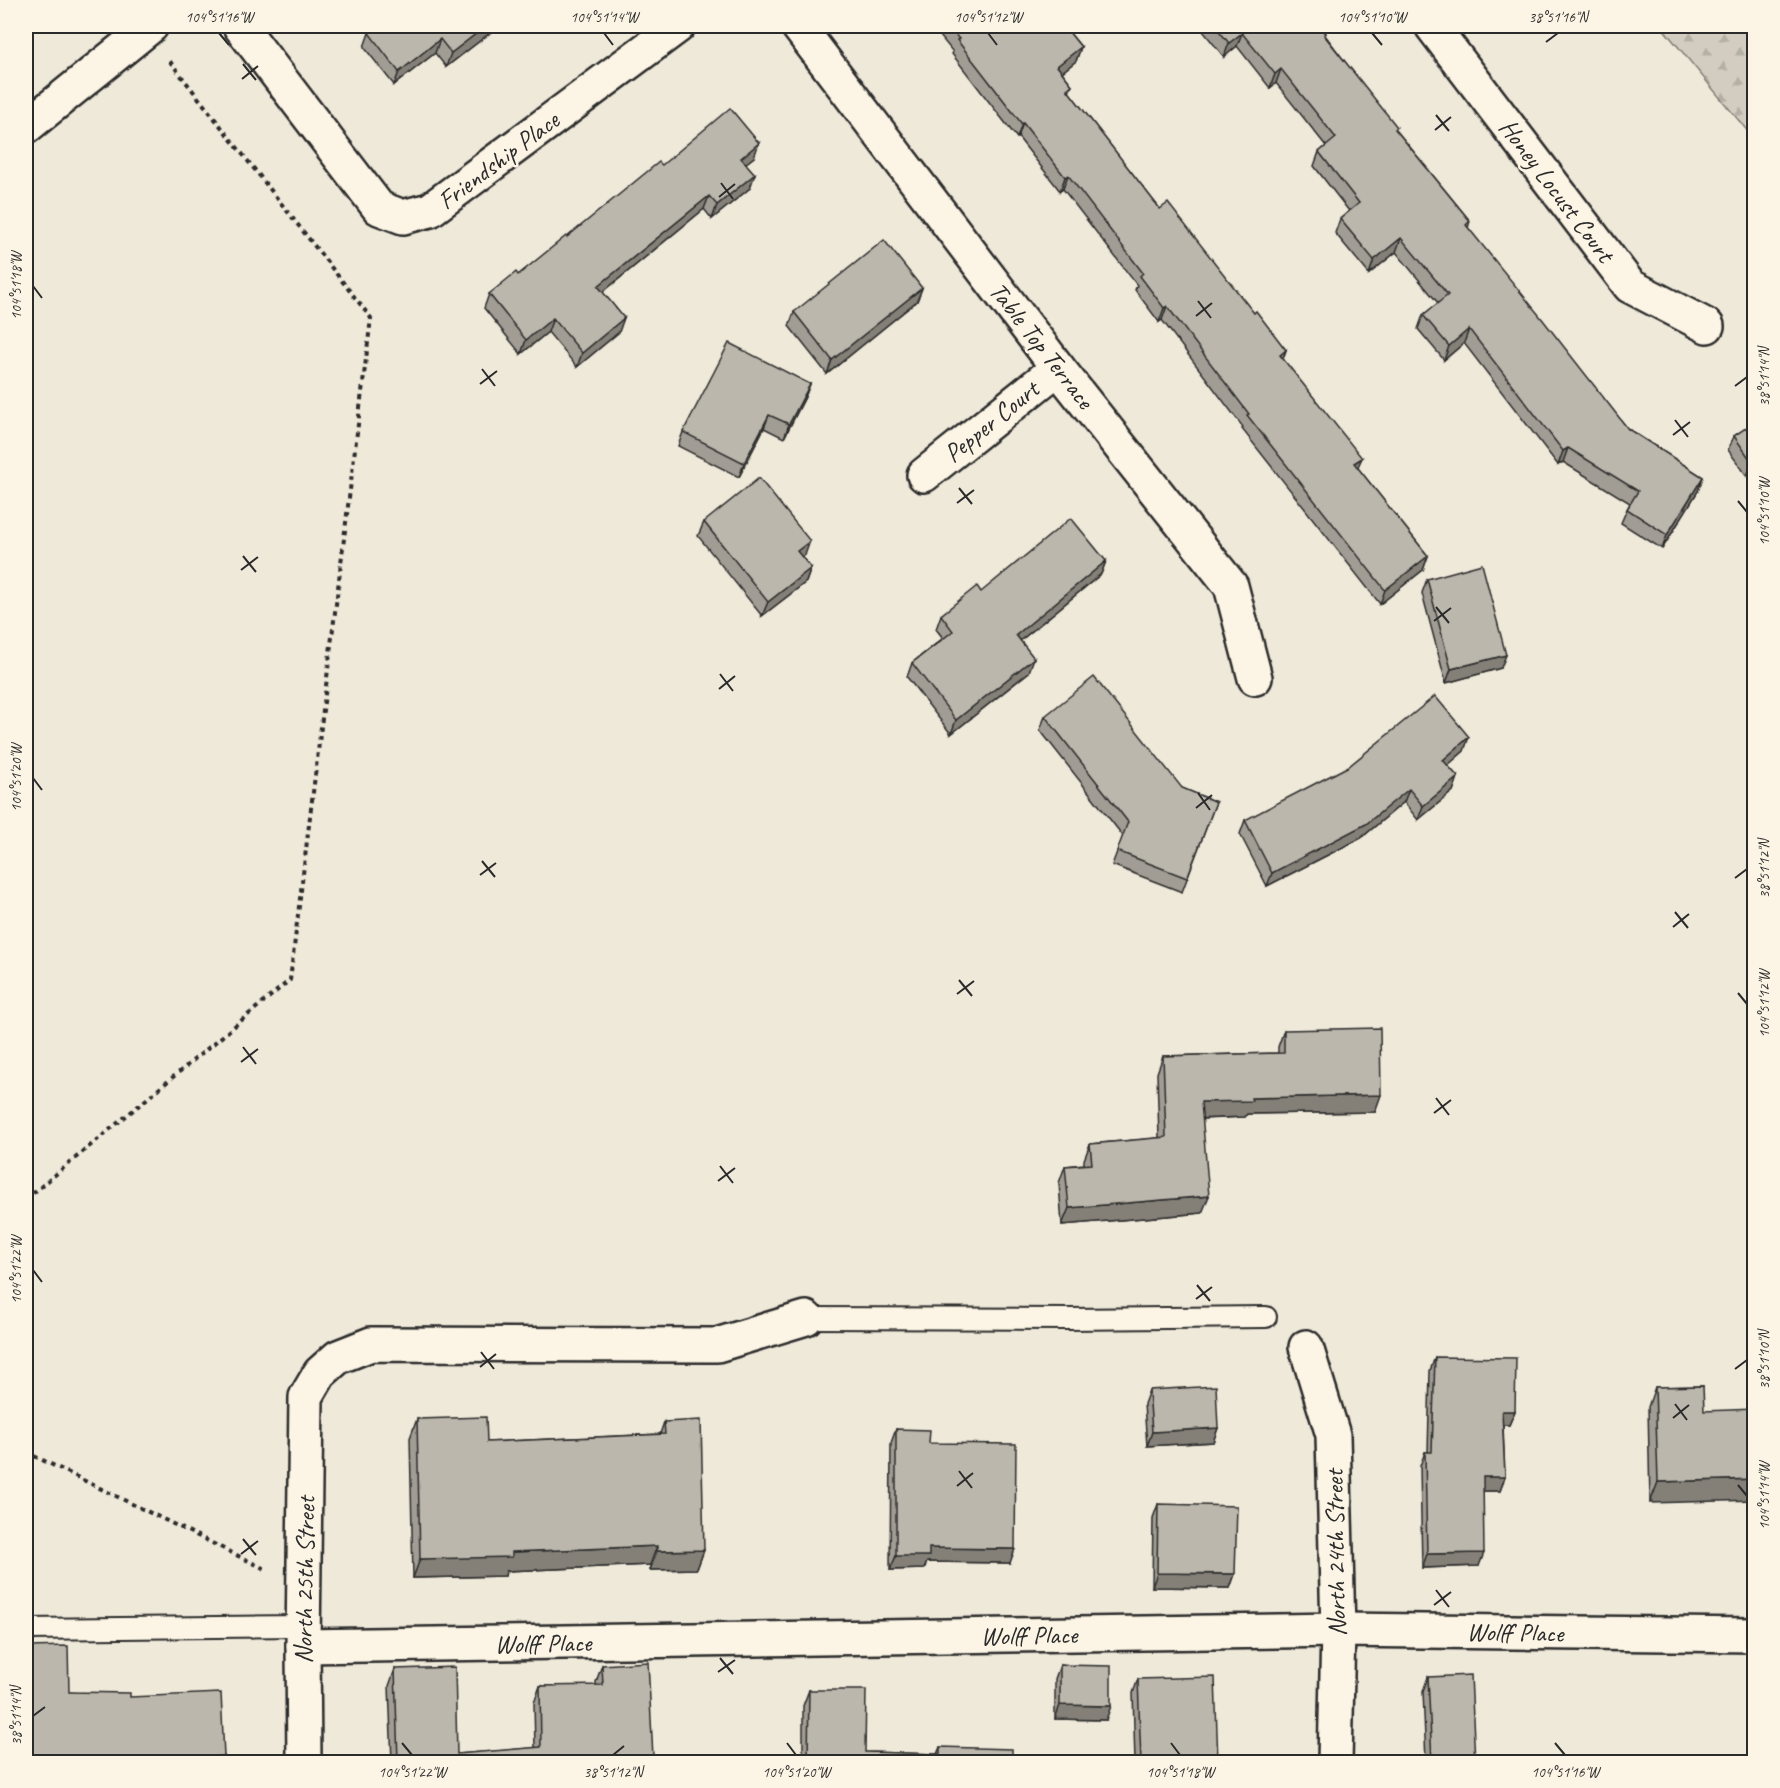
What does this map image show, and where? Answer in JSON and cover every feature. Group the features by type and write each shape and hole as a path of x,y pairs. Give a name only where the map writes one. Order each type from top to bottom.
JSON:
{"street":[{"name":"Friendship Place","path":"240,26 379,208 403,217 430,210 678,26"},
{"name":"Table Top Terrace","path":"798,26 1058,368 1232,586 1256,678"},
{"name":"Honey Locust Court","path":"1432,26 1630,286 1707,326"},
{"path":"26,127 148,28"},
{"name":"Pepper Court","path":"924,475 1058,368"},
{"name":"North 25th Street","path":"304,1762 306,1397 320,1373 338,1357 371,1344 717,1345 806,1318"},
{"name":"North 24th Street","path":"1306,1347 1333,1436 1338,1630 1335,1762"},
{"name":"Wolff Place","path":"304,1636 1338,1630 1755,1635"}],"lane":[{"path":"806,1318 1068,1320 1266,1317"},
{"path":"26,1629 304,1636"}],"path":[{"path":"26,1199 290,980 371,318 148,28"},
{"path":"26,1452 304,1588"}],"green space":[{"path":"1661,26 1754,26 1754,139"}],"building":[{"path":"379,26 486,26 451,53 440,39 399,72 369,33"},
{"path":"948,26 1064,26 1081,47 1057,66 1072,85 1067,89 1160,209 1168,203 1254,313 1256,311 1286,350 1280,355 1362,458 1354,463 1428,556 1385,590 1247,415 1249,414 1167,306 1164,308 1140,276 1143,273 1068,175 1065,177 1022,124"},
{"path":"1215,26 1319,26 1326,33 1324,35 1397,127 1395,129 1470,221 1466,225 1628,429 1703,477 1667,535 1627,509 1638,491 1568,448 1563,451 1469,329 1449,346 1423,315 1448,295 1401,238 1374,260 1340,219 1359,203 1319,152 1336,138 1281,69 1275,74 1242,33 1229,43"},
{"path":"730,108 759,143 741,158 755,174 717,205 709,196 598,286 624,318 582,353 553,318 526,340 489,294 516,272 518,275 567,237 659,162 662,165"},
{"path":"884,240 922,288 832,360 794,312"},
{"path":"729,343 810,384 789,424 769,415 744,463 683,432"},
{"path":"1755,422 1755,461 1752,462 1734,436"},
{"path":"759,478 810,541 797,551 811,568 768,602 704,522"},
{"path":"1071,518 1106,561 1016,635 1034,658 956,720 912,663 953,631 941,615 977,586 981,592"},
{"path":"1482,564 1506,655 1451,669 1427,579"},
{"path":"1094,677 1182,788 1216,802 1187,878 1117,851 1128,822 1045,716"},
{"path":"1435,696 1469,737 1443,760 1458,777 1423,806 1409,789 1366,824 1272,873 1245,820 1349,766"},
{"path":"1380,1028 1381,1095 1251,1098 1252,1101 1201,1102 1209,1196 1069,1208 1065,1166 1092,1164 1090,1144 1166,1137 1163,1056 1284,1053 1284,1030"},
{"path":"1435,1357 1516,1358 1515,1411 1502,1411 1505,1477 1483,1477 1484,1553 1427,1554 1425,1452 1432,1452"},
{"path":"1216,1386 1218,1428 1152,1432 1149,1390"},
{"path":"1703,1386 1704,1411 1755,1409 1755,1479 1658,1482 1655,1387"},
{"path":"486,1417 487,1442 665,1434 664,1422 701,1420 704,1550 657,1551 657,1546 512,1552 512,1557 420,1559 417,1419"},
{"path":"896,1429 930,1430 929,1443 1016,1444 1015,1549 929,1548 929,1556 896,1556"},
{"path":"1158,1504 1237,1506 1235,1574 1157,1573"},
{"path":"68,1646 69,1692 130,1693 130,1697 221,1693 224,1756 198,1758 198,1762 26,1762 26,1752 31,1752 29,1647"},
{"path":"648,1662 653,1757 808,1761 809,1690 866,1690 865,1752 940,1754 940,1747 1012,1749 1012,1762 398,1762 395,1669 455,1667 457,1754 541,1747 540,1686 603,1685 602,1665"},
{"path":"1060,1665 1111,1666 1111,1706 1060,1705"},
{"path":"1471,1675 1475,1762 1432,1762 1428,1677"},
{"path":"1215,1677 1218,1762 1141,1762 1138,1679"}]}
